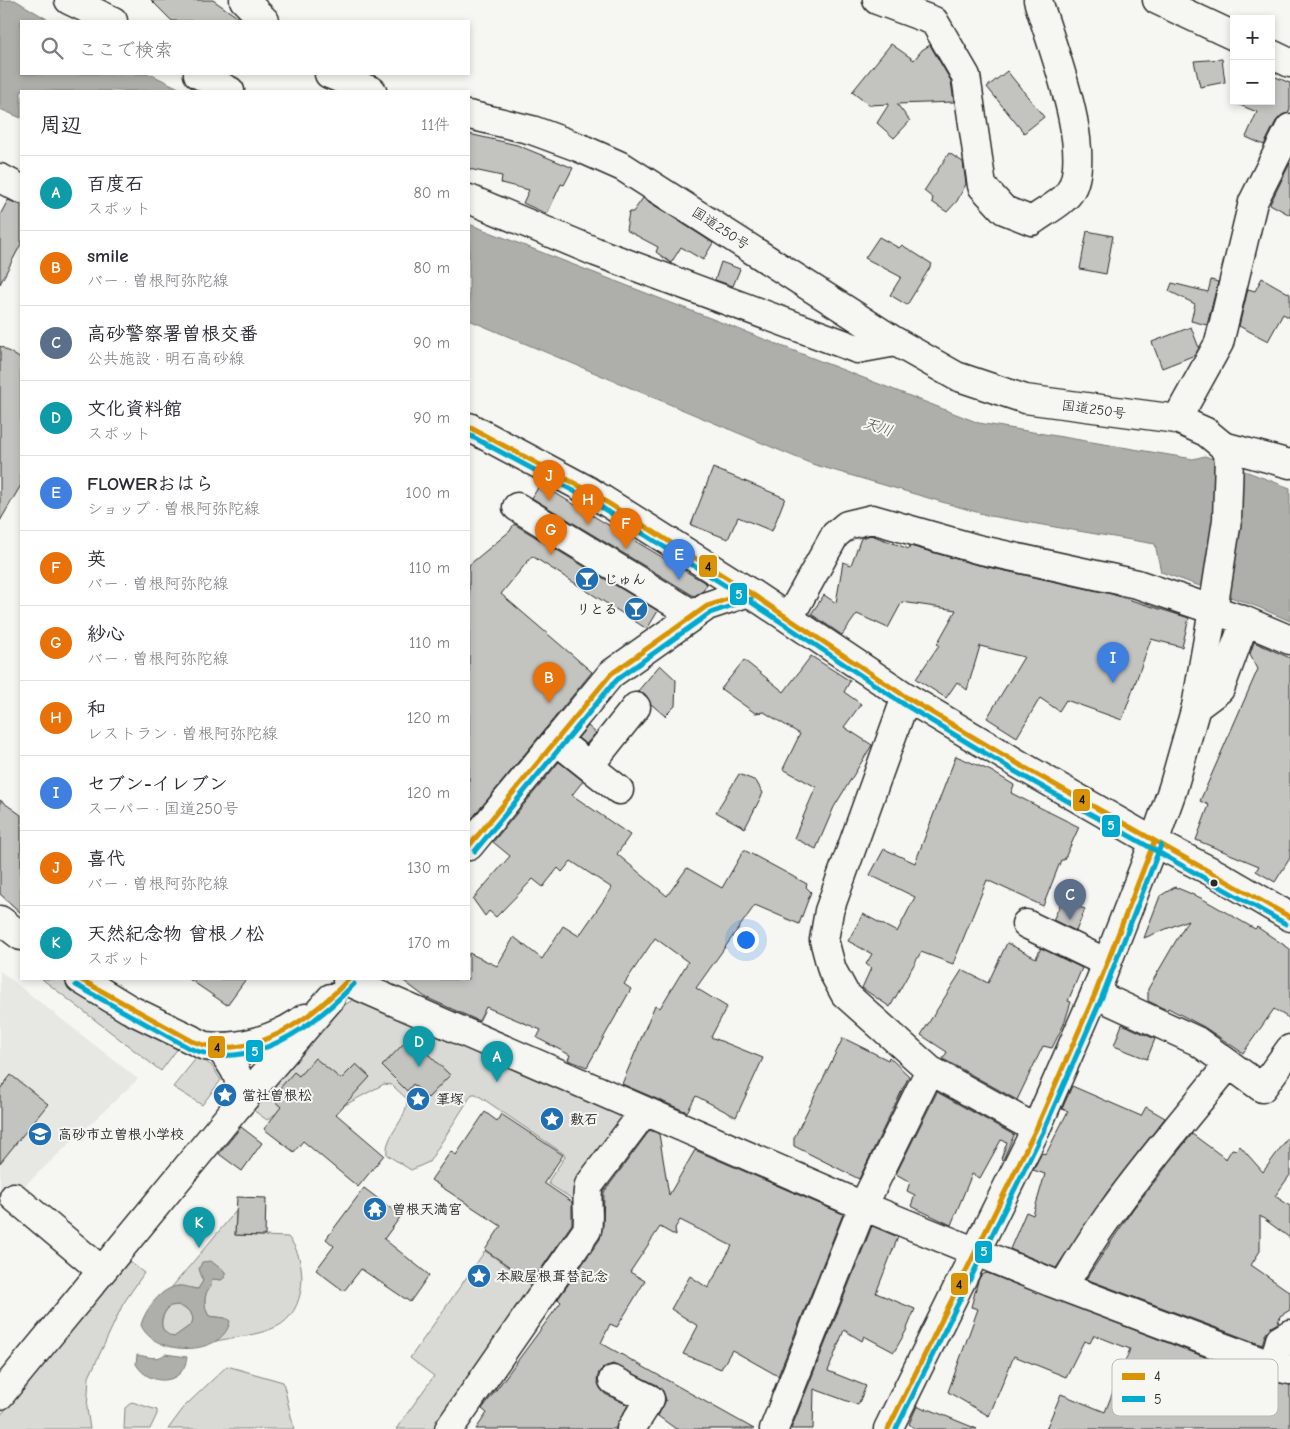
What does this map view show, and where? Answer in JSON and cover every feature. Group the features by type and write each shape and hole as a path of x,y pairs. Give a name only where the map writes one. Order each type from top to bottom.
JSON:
{"main road":[{"path":"69,0 111,20"},
{"path":"244,0 264,20"},
{"path":"877,0 936,11 966,76 982,186 1004,210 1032,221 1069,194 1077,166 1072,111 1038,0"},
{"path":"1157,0 1230,34"},
{"path":"1275,56 1290,63"},
{"path":"200,75 228,90"},
{"path":"332,75 369,90"},
{"name":"国道250号","path":"470,115 532,130 578,147 623,167 896,342 956,376 1025,399 1177,419 1206,432 1226,452"},
{"path":"1177,419 1219,343 1253,202 1290,128"},
{"path":"470,199 605,256 857,349 896,342"},
{"path":"470,428 589,491 749,592 906,697 1020,766 1154,842 1220,876 1290,917"},
{"path":"888,1429 1036,1129 1095,994 1173,788 1196,707 1227,520 1226,452 1290,464"},
{"path":"516,507 694,615"},
{"path":"788,618 835,535 847,525 872,519 977,549 1137,584 1213,607 1290,640"},
{"path":"470,845 611,674 707,606 749,592"},
{"path":"1196,707 1220,689 1245,621"},
{"path":"906,697 829,911 824,940 832,970 845,994 930,1070 1036,1129"},
{"path":"589,766 636,707"},
{"path":"556,740 619,790"},
{"path":"0,920 20,935"},
{"path":"1026,924 1107,962"},
{"path":"82,980 129,1010 205,1046 218,1047 252,1042 274,1036 301,1022 342,986"},
{"path":"0,1395 236,1108 342,986"},
{"path":"342,986 975,1252 1063,1287 1258,1359"},
{"path":"1095,994 1198,1040 1262,1088 1290,1049"},
{"path":"218,1047 239,1077 241,1088 236,1108"},
{"path":"1063,1287 1085,1248 1130,1186 1229,1064"},
{"path":"774,1429 863,1206 930,1070"},
{"path":"449,1429 587,1230 590,1217 586,1196 589,1184 644,1112"},
{"path":"14,1197 102,1271"},
{"path":"1282,1368 1280,1340 1290,1334"},
{"path":"613,1380 650,1399 631,1429"}],"shaded area":[{"name":"高砂市立曽根小学校","path":"0,971 138,1079 0,1209"},
{"path":"43,980 69,980 181,1044 161,1071"},
{"path":"356,998 621,1112 624,1126 578,1197 574,1200 549,1184 549,1180 565,1157 564,1154 476,1094 472,1094 429,1162 411,1170 387,1155 389,1141 404,1114 407,1099 392,1085 384,1084 334,1111 306,1139 275,1114 267,1120 253,1110 253,1107 336,1010"},
{"path":"198,1056 212,1066 221,1080 202,1105 173,1087"},
{"path":"236,1211 235,1235 288,1237 295,1247 302,1272 299,1298 294,1310 286,1320 276,1327 253,1334 212,1342 221,1336 225,1318 209,1316 205,1298 213,1279 221,1280 225,1277 225,1272 220,1266 201,1276 203,1281 198,1289 178,1286 171,1288"},
{"path":"485,1251 538,1287 438,1429 396,1429 434,1376 410,1358"},
{"path":"129,1261 144,1273 123,1304 89,1377 87,1409 90,1429 0,1429 0,1416"},
{"path":"178,1305 190,1311 193,1318 192,1324 174,1337 165,1332 162,1319 170,1306"},
{"path":"227,1366 283,1382 294,1429 168,1429 185,1406"},
{"path":"132,1402 157,1410 150,1429 124,1429 125,1408"}],"water":[{"path":"0,0 15,0 48,20 20,20 20,75 152,75 183,90 20,90 20,118 0,109"},
{"name":"天川","path":"470,224 979,423 1193,459 1205,456 1290,488 1290,621 1258,607 1161,572 1155,544 990,516 812,464 470,320"},
{"path":"211,1261 225,1272 225,1277 221,1280 213,1279 211,1281 205,1301 209,1316 225,1318 230,1321 225,1333 203,1347 173,1347 160,1343 148,1335 141,1325 146,1313 160,1295 172,1287 182,1286 198,1289 203,1281 199,1269 202,1262","holes":["178,1305 190,1311 193,1318 192,1324 174,1337 168,1335 162,1328 162,1319 170,1306"]},
{"path":"165,1354 187,1357 180,1374 173,1378 157,1380 149,1377 136,1364 137,1355 155,1358"}],"building":[{"path":"151,0 213,0 242,20 171,20"},
{"path":"891,44 914,60 922,50 930,45 951,81 954,102 897,104 910,121 894,138 877,123 889,104 869,105 852,92"},
{"path":"1222,59 1225,82 1200,87 1194,61"},
{"path":"1007,71 1044,117 1024,133 987,87"},
{"path":"1275,77 1290,83 1290,109 1288,113 1282,115 1276,121 1264,145 1246,137 1257,112 1240,105 1275,105"},
{"path":"470,134 517,145 573,168 564,185 561,184 547,214 523,203 529,190 501,183 502,176 470,169"},
{"path":"949,153 963,162 966,184 957,201 947,212 932,202 933,198 924,191"},
{"path":"1290,163 1290,215 1270,204"},
{"path":"643,198 713,243 703,260 681,247 671,263 656,252 658,247 626,230 629,212 633,212"},
{"path":"8,200 20,205 20,246 0,284 0,215"},
{"path":"1087,231 1113,236 1106,274 1080,269"},
{"path":"879,237 899,248 902,245 932,264 907,305 890,295 901,277 865,258"},
{"path":"721,262 740,269 733,286 715,280"},
{"path":"1262,278 1290,294 1290,318 1283,314 1268,341 1239,326 1248,289 1255,291"},
{"path":"1211,280 1218,282 1207,325 1191,321 1195,304 1169,291 1172,283 1208,292"},
{"path":"1191,327 1199,348 1195,355 1162,368 1152,342"},
{"path":"0,346 20,358 20,487 0,521"},
{"path":"713,468 785,498 772,531 738,517 728,539 691,525"},
{"path":"540,484 707,584 703,591 694,596 532,498"},
{"path":"514,524 658,611 647,629 532,556 501,594 592,672 470,821 470,564 510,531"},
{"path":"871,535 909,549 910,546 974,564 1111,594 1189,618 1182,647 1151,639 1122,720 1066,700 1059,711 1040,698 1017,737 987,718 1024,657 980,646 967,690 957,682 946,698 916,679 939,645 937,644 956,610 902,602 888,628 857,614 842,635 811,614 824,595 836,603 843,562 851,565 861,538"},
{"path":"1254,642 1290,658 1290,858 1275,882 1256,871 1259,866 1196,840 1209,805 1200,801 1258,669 1250,654"},
{"path":"811,656 850,681 844,692 861,704 844,727 872,745 834,807 816,849 794,838 816,787 783,769 800,734 764,712 755,713 721,689 744,660 784,692"},
{"path":"660,665 676,680 675,706 665,716 651,704 646,695 637,692"},
{"path":"588,726 596,733 586,744 578,738"},
{"path":"956,756 991,771 1014,785 1011,793 1079,827 1064,860 1061,860 1043,906 987,880 953,964 921,952 890,1007 862,988 871,968 866,964 872,954 848,941 863,914 897,932 915,897 870,875 884,849 915,863"},
{"path":"559,762 583,781 572,795 630,835 617,854 667,896 687,868 722,888 744,850 807,884 806,887 811,892 799,924 755,905 696,988 727,1007 711,1037 763,1058 736,1117 696,1096 687,1112 622,1084 655,1005 660,1008 688,962 655,938 624,984 631,989 587,1067 568,1060 570,1055 537,1038 541,1030 486,1007 479,1021 425,997 402,980 470,980 470,953 497,966 514,937 542,959 563,926 579,936 612,888 571,861 562,872 558,868 543,887 533,879 496,917 489,911 485,916 473,899 510,856 493,842"},
{"path":"739,774 756,781 763,793 745,828 716,812"},
{"path":"0,800 20,814 20,912 0,894"},
{"path":"1175,887 1201,898 1255,929 1257,927 1290,949 1290,1019 1274,1009 1243,1053 1204,1027 1168,1008 1167,1010 1148,1001 1148,989 1188,920 1144,938 1160,896"},
{"path":"1062,901 1085,909 1076,931 1053,920"},
{"path":"1007,943 1036,958 1041,948 1082,968 1068,1001 1071,1002 1064,1024 1052,1048 1043,1046 1017,1100 943,1059 947,1052 921,1035 962,970 988,983"},
{"path":"190,980 245,980 227,1005"},
{"path":"1122,1024 1155,1039 1147,1059 1114,1046"},
{"path":"410,1037 450,1075 428,1098 413,1084 407,1091 382,1066"},
{"path":"843,1038 888,1060 889,1057 909,1076 859,1179 794,1146 794,1138"},
{"path":"315,1058 341,1079 356,1064 370,1077 336,1114 384,1155 358,1187 303,1141 294,1152 264,1129 281,1107 271,1098 294,1072 299,1076"},
{"path":"11,1075 48,1104 0,1163 0,1089"},
{"path":"1072,1086 1141,1116 1146,1107 1165,1118 1108,1191 1056,1268 1010,1249 1026,1212 1033,1215 1045,1174 1033,1170 1042,1153 1046,1154 1068,1111 1062,1109"},
{"path":"937,1092 1014,1135 1003,1160 1001,1159 1007,1142 1001,1140 980,1178 972,1174 951,1225 911,1206 915,1195 907,1191 910,1182 896,1174"},
{"path":"485,1112 497,1121 501,1114 563,1155 544,1183 572,1202 572,1224 532,1282 485,1250 501,1226 431,1180 451,1151 456,1155"},
{"path":"241,1127 262,1143 242,1171 219,1154"},
{"path":"650,1130 659,1134 669,1195 695,1150 843,1214 778,1376 732,1350 721,1369 683,1354 698,1326 671,1309 690,1276 708,1288 732,1246 680,1220 675,1228 676,1236 660,1227 630,1272 645,1281 617,1327 610,1324 601,1343 754,1429 676,1429 658,1416 666,1400 663,1391 657,1385 613,1364 604,1367 599,1372 597,1380 605,1394 628,1405 615,1429 476,1429 487,1413 482,1409 561,1302 558,1299 600,1239 603,1225 604,1192"},
{"path":"1192,1134 1226,1159 1232,1149 1237,1150 1240,1146 1263,1172 1290,1135 1290,1175 1275,1196 1290,1206 1290,1238 1260,1216 1260,1251 1251,1265 1290,1292 1290,1310 1280,1316 1278,1323 1271,1327 1265,1335 1262,1345 1086,1279 1133,1209"},
{"path":"364,1188 401,1216 384,1239 429,1275 410,1302 361,1269 344,1291 316,1270 334,1246 326,1239"},
{"path":"237,1197 266,1198 265,1236 235,1235"},
{"path":"872,1226 898,1237 876,1293 915,1309 906,1331 894,1352 864,1336 862,1341 844,1330 828,1371 866,1386 858,1405 814,1389 813,1429 791,1429"},
{"path":"987,1273 1210,1359 1126,1359 1130,1349 1094,1335 1090,1343 1084,1341 1066,1377 1014,1356 989,1416 948,1392 978,1309 971,1307 981,1275"},
{"path":"1278,1383 1290,1385 1290,1429 1046,1429 1061,1394 1105,1412 1112,1394 1112,1416 1278,1416"},
{"path":"917,1406 977,1429 915,1429 909,1424"}],"transit line":[{"name":"4","path":"470,428 589,491 749,592 906,697 1020,765 1290,917"},
{"name":"5","path":"470,436 585,497 745,598 902,703 1016,772 1286,924"},
{"name":"4","path":"470,845 611,674 707,606 749,592"},
{"name":"5","path":"475,851 616,680 710,613 751,599"},
{"name":"4","path":"888,1429 1036,1129 1095,994 1154,842"},
{"name":"5","path":"896,1429 1043,1132 1102,997 1161,845"},
{"name":"4","path":"82,980 192,1041 214,1047 236,1047 278,1034 317,1009 348,980"},
{"name":"5","path":"76,985 189,1048 212,1054 235,1055 279,1042 300,1030 338,1000 354,984"}],"place":[{"name":"喜代","path":"549,501"},
{"name":"和","path":"588,525"},
{"name":"英","path":"626,549"},
{"name":"紗心","path":"551,555"},
{"name":"じゅん","path":"587,579"},
{"name":"FLOWERおはら","path":"679,580"},
{"name":"リとる","path":"636,609"},
{"name":"セブン-イレブン","path":"1113,683"},
{"name":"smile","path":"549,703"},
{"name":"高砂警察署曽根交番","path":"1070,920"},
{"name":"文化資料館","path":"419,1067"},
{"name":"百度石","path":"497,1082"},
{"name":"當社曽根松","path":"225,1095"},
{"name":"筆塚","path":"418,1099"},
{"name":"敷石","path":"552,1119"},
{"name":"高砂市立曽根小学校","path":"40,1134"},
{"name":"曽根天満宮","path":"375,1209"},
{"name":"天然紀念物 曾根ノ松","path":"199,1248"},
{"name":"本殿屋根葺替記念","path":"479,1276"}]}
